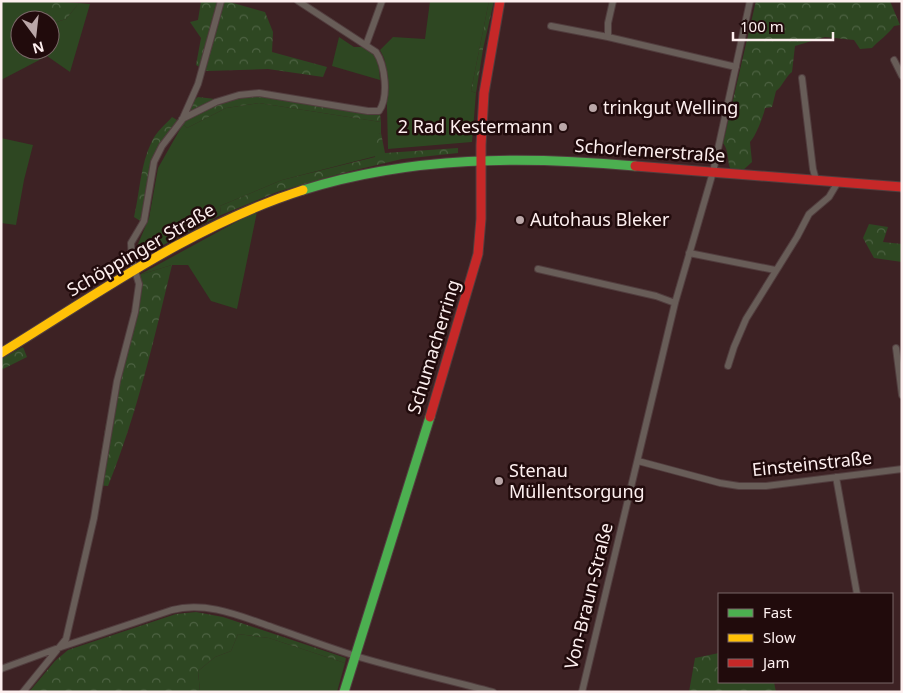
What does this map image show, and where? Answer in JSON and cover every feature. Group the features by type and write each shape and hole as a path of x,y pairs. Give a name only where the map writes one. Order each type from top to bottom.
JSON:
{"main road":[{"name":"Schumacherring","path":"344,692 473,274 480,236 484,94 500,1"},
{"name":"Schorlemerstraße","path":"481,160 574,162 902,187"},
{"name":"Schöppinger Straße","path":"1,353 134,269 206,228 261,204 302,190 347,178 430,164 481,160"}],"street":[{"path":"23,692 66,639 94,518 117,381 135,312 139,284 130,247 144,221 154,162 162,146 182,120 198,84 221,1"},
{"path":"182,120 216,102 239,94 259,93 368,111 379,111 384,104 384,71 381,60 376,52 298,1"},
{"path":"366,45 382,1"},
{"path":"608,37 608,23 612,1"},
{"name":"Von-Braun-Straße","path":"582,692 675,303 713,172 750,1"},
{"path":"551,26 608,37 736,67"},
{"path":"894,60 902,76"},
{"path":"802,78 812,169 816,180"},
{"path":"728,366 746,319 775,270 797,237 809,214 829,197 838,182"},
{"path":"689,253 775,270"},
{"path":"538,269 656,296 675,303"},
{"path":"896,348 902,395"},
{"name":"Einsteinstraße","path":"638,461 720,483 739,486 766,486 902,469"},
{"path":"836,477 857,593"},
{"path":"1,669 172,610 201,607 244,617 356,656 493,692"}],"green space":[{"path":"1,1 47,1 47,10 10,10 10,60 39,60 1,80"},
{"path":"47,1 79,3 66,19 60,21 60,10 47,10"},
{"path":"201,1 226,1 265,12 273,32 272,52 327,67 323,77 268,69 207,71 196,65 201,38 190,22 198,20"},
{"path":"430,1 489,1 471,91 476,93 472,142 388,149 386,67 380,50 393,37 425,39"},
{"path":"489,1 494,1 483,49 476,93 471,91"},
{"path":"756,1 890,1 900,25 894,26 872,48 860,49 854,40 825,37 795,46 792,72 776,91 772,107 765,108 759,126 750,142 752,162 741,172 730,168 723,143"},
{"path":"79,3 90,4 70,72 53,60 60,60 60,21 66,19"},
{"path":"339,37 354,47 366,47 370,51 378,61 380,80 332,66"},
{"path":"240,96 273,96 380,114 381,122 259,103 226,108 187,128 183,124 190,103 198,97 215,99"},
{"path":"259,103 381,122 381,133 376,135 376,156 282,180 220,206 221,215 140,257 135,251 149,218 158,168 183,124 187,128 226,108"},
{"path":"172,117 177,120 153,158 142,222 134,217 145,159 154,138"},
{"path":"381,133 385,153 458,148 458,153 402,159 343,173 277,192 221,215 220,206 282,180 375,157 376,134"},
{"path":"1,138 33,145 24,180 16,225 1,223"},
{"path":"257,212 237,309 211,301 188,265 172,265 139,275 247,216"},
{"path":"869,224 888,227 883,242 902,244 902,262 874,258 863,238"},
{"path":"172,265 128,432 108,486 96,485 106,423 141,297 139,275"},
{"path":"23,347 27,357 1,370 1,359"},
{"path":"196,612 223,617 346,658 345,663 269,638 238,634 231,651 215,657 198,671 200,692 29,692 55,661 68,650 176,614"},
{"path":"238,634 269,638 345,663 337,692 200,692 198,671 215,657 231,651"},
{"path":"718,653 718,683 774,683 776,692 689,692 695,658"}],"traffic: fast":[{"path":"303,190 385,170 426,165 509,160 635,166"},
{"path":"344,692 430,417"}],"traffic: slow":[{"path":"1,353 111,284 185,241 262,205 303,190"}],"traffic: jam":[{"path":"430,417 478,254 481,219 481,145 484,93 500,1"},
{"path":"635,166 902,187"}],"place":[{"name":"trinkgut Welling","path":"593,108"},
{"name":"2 Rad Kestermann","path":"563,127"},
{"name":"Autohaus Bleker","path":"520,220"},
{"name":"Stenau Müllentsorgung","path":"499,481"}]}
